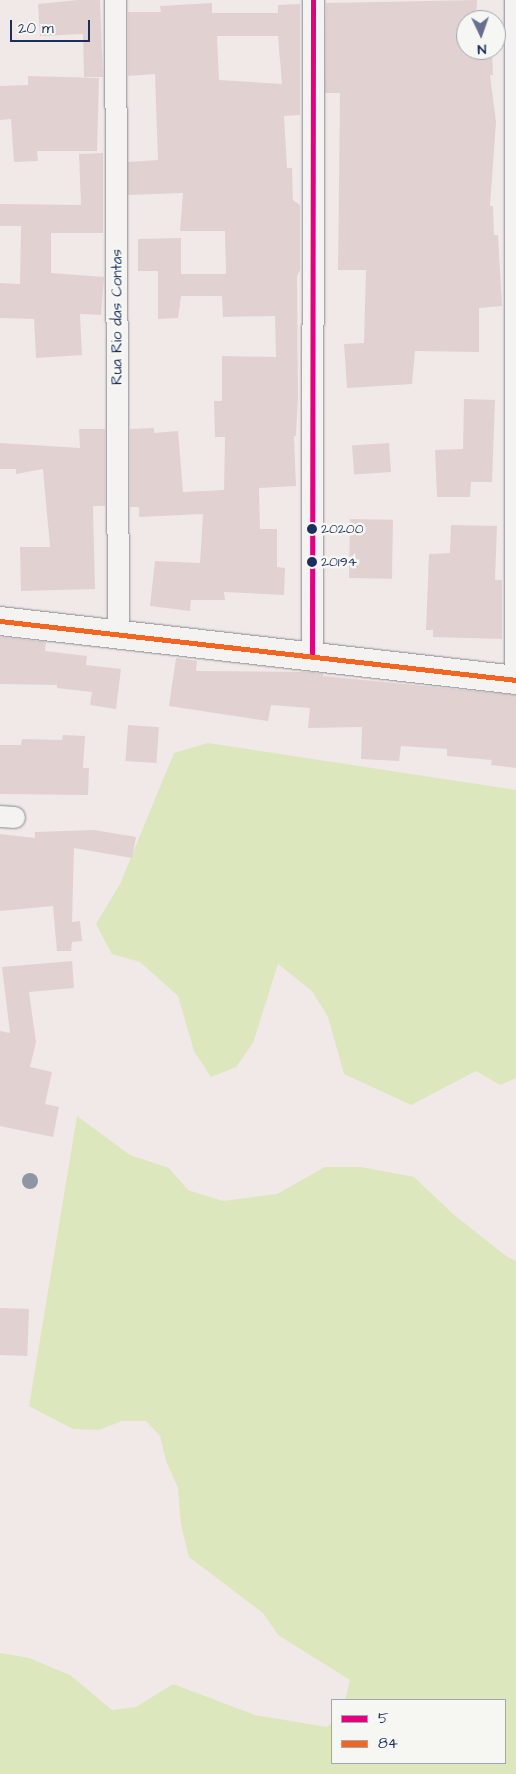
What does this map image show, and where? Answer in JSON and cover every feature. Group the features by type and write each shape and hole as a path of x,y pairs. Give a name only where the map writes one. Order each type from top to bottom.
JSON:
{"street":[{"name":"Rua Rio das Contas","path":"115,0 118,634"},
{"path":"312,657 313,0"},
{"path":"0,621 516,680 515,0"}],"green space":[{"path":"208,743 516,790 516,1078 500,1085 476,1071 411,1105 344,1074 328,1017 312,991 278,964 253,1043 236,1067 211,1077 194,1051 178,996 140,962 112,954 96,924 120,884 174,753"},
{"path":"77,1116 130,1155 169,1168 188,1190 223,1201 277,1194 325,1167 361,1167 414,1177 453,1214 506,1256 516,1261 516,1774 0,1774 0,1653 29,1658 70,1675 112,1710 136,1707 173,1684 255,1715 327,1727 331,1723 331,1764 506,1764 506,1699 345,1699 350,1680 278,1635 263,1613 189,1557 181,1525 178,1488 166,1461 160,1436 146,1421 122,1421 99,1430 73,1429 29,1406"}],"building":[{"path":"100,0 103,77 84,77 83,34 40,36 38,4"},
{"path":"477,0 476,10 456,10 456,60 492,60 493,75 490,75 496,122 490,206 493,206 494,235 498,235 502,306 479,308 479,352 415,351 412,384 347,388 344,344 364,343 366,270 338,270 340,93 325,93 326,3"},
{"path":"212,3 212,13 278,13 278,5 300,4 300,115 284,116 287,168 292,168 293,200 300,205 300,270 297,276 298,397 296,436 294,436 296,486 259,488 260,529 277,529 277,567 285,568 284,595 224,592 225,600 191,600 190,611 150,606 155,561 200,563 203,514 139,517 139,507 130,507 130,429 154,428 154,433 178,431 183,492 224,490 225,437 215,437 214,401 222,401 222,356 276,357 275,316 223,317 222,296 181,296 178,318 158,319 158,271 138,271 138,239 181,238 181,274 226,274 225,231 180,231 183,193 128,195 128,162 158,160 155,74 128,76 128,12 161,12 160,6","holes":["217,36 278,36 282,84 219,80"]},
{"path":"28,76 99,78 97,151 37,151 38,161 14,162 11,119 0,120 0,86 28,85"},
{"path":"103,153 103,233 51,233 51,273 104,277 101,315 80,314 82,355 36,358 34,319 0,318 0,283 20,284 21,226 0,226 0,204 81,205 79,154"},
{"path":"464,399 495,400 492,482 471,482 470,497 437,497 435,450 463,449"},
{"path":"79,429 105,429 105,506 93,506 95,589 21,591 20,547 50,547 43,469 16,474 16,469 0,469 0,443 80,448"},
{"path":"389,443 391,472 354,475 352,446"},
{"path":"350,519 393,520 392,579 349,578"},
{"path":"451,525 497,526 495,580 502,580 502,639 433,637 433,630 426,630 429,554 450,553"},
{"path":"0,637 46,642 45,651 87,656 86,665 121,669 116,709 90,705 92,692 57,688 57,685 0,684"},
{"path":"176,658 197,661 196,671 312,672 323,674 323,676 516,695 516,768 491,765 492,760 447,756 447,749 401,746 399,761 361,759 362,727 308,728 310,708 271,705 268,721 169,706"},
{"path":"128,725 159,727 156,763 125,761"},
{"path":"63,735 85,736 83,768 89,768 88,795 0,794 0,745 21,745 22,739 62,740"},
{"path":"94,830 136,837 132,858 74,848 72,922 80,921 82,941 72,942 71,951 57,951 53,906 0,911 0,834 35,838 35,832"},
{"path":"72,961 74,988 29,992 36,1042 30,1067 52,1072 45,1104 59,1107 53,1137 0,1126 0,1031 10,1033 2,967"},
{"path":"0,1308 29,1309 27,1356 0,1355"}],"transit line":[{"name":"5","path":"312,657 313,0"},
{"name":"84","path":"0,621 516,680"}],"place":[{"name":"20200","path":"312,529"},
{"name":"20194","path":"312,562"}]}
